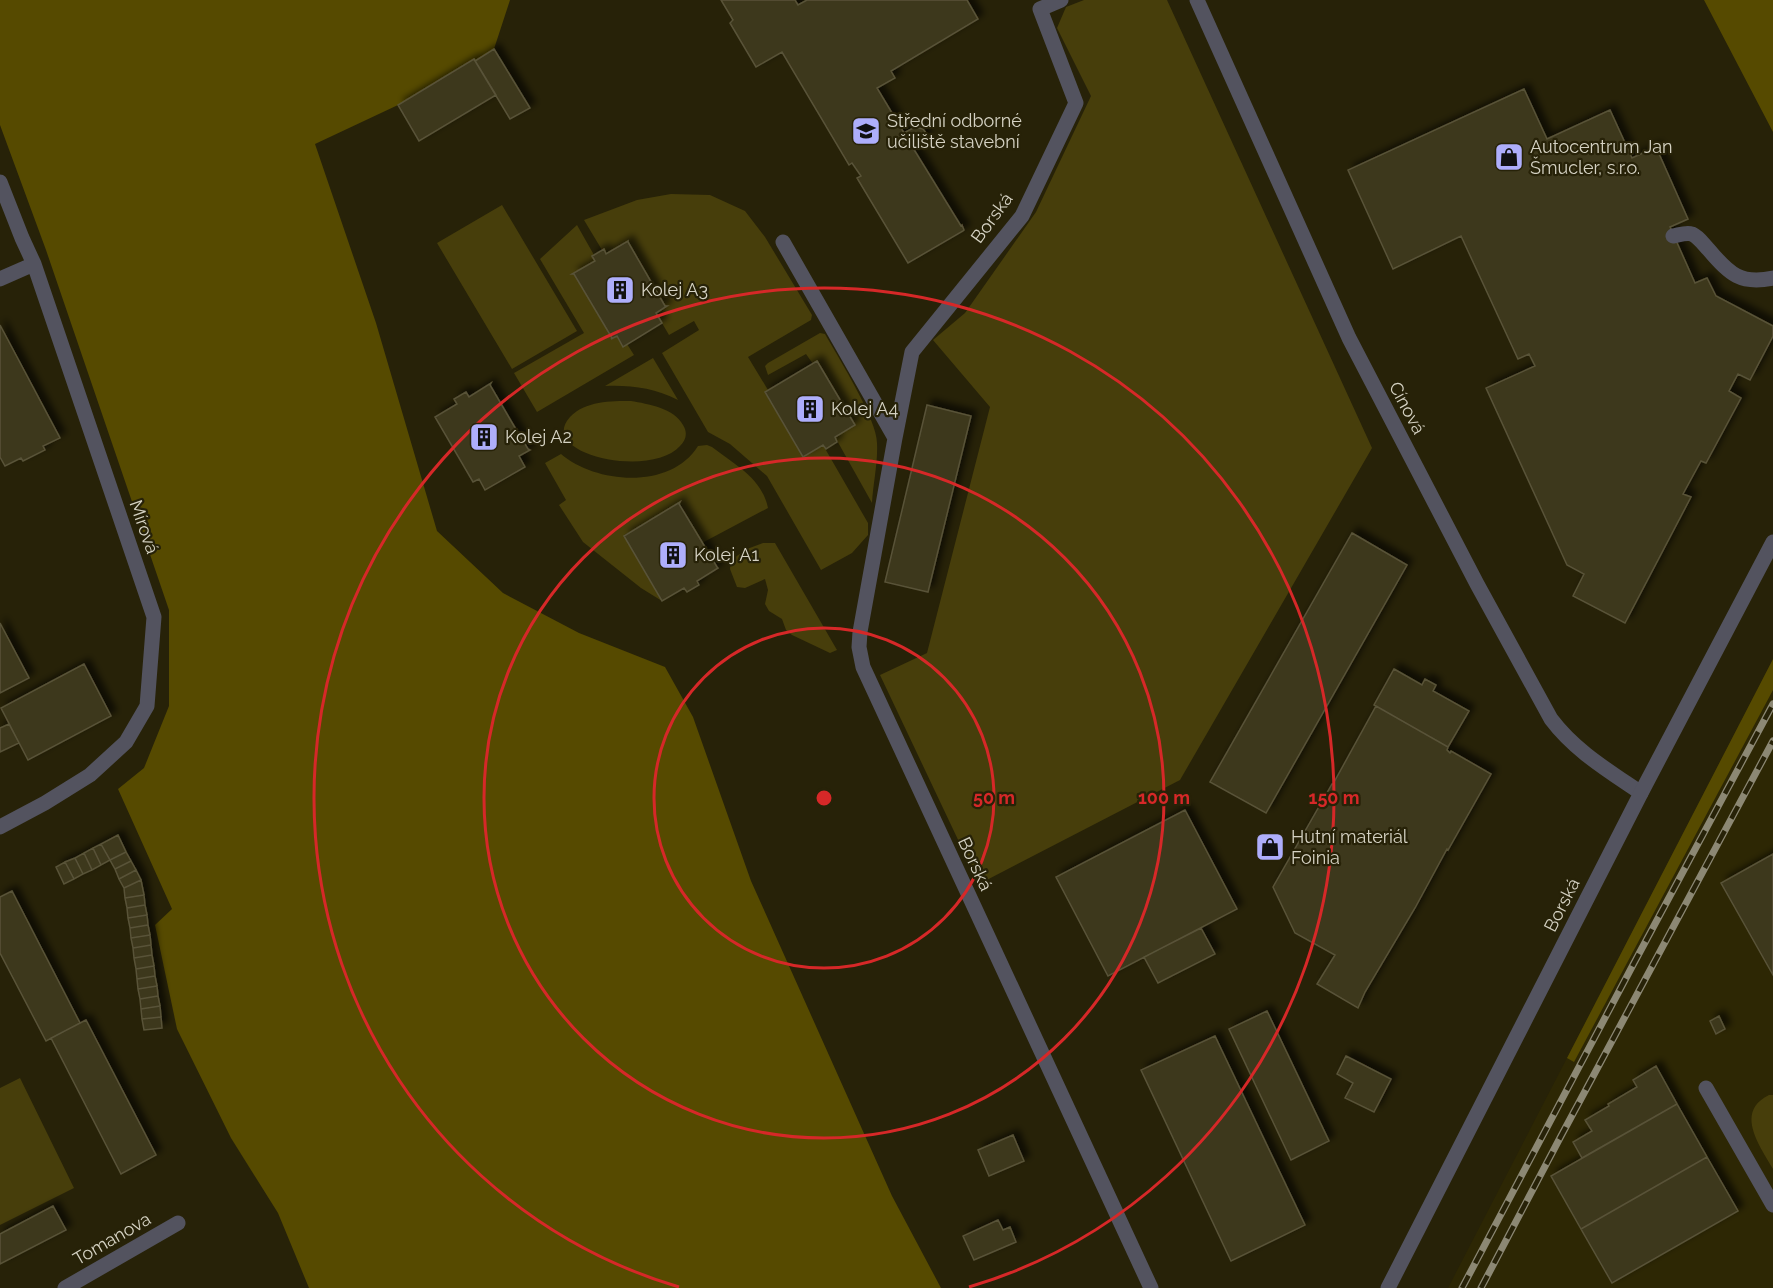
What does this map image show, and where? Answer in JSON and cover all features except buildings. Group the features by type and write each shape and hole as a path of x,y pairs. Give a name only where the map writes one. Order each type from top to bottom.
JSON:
{"street":[{"name":"Borská","path":"1061,0 1040,9 1076,103 1022,216 912,352 859,647 862,667 1151,1288"},
{"name":"Cínová","path":"1197,0 1349,338 1477,584 1546,708 1563,735 1641,793"},
{"name":"Mírová","path":"0,182 34,264 154,617 147,706 126,742 90,775 0,827"},
{"path":"1673,236 1691,234 1700,240 1729,272 1742,279 1773,278"},
{"path":"783,242 896,438"},
{"path":"0,279 34,264"},
{"name":"Borská","path":"1388,1288 1641,793 1773,542"},
{"path":"1706,1088 1773,1205"},
{"name":"Tomanova","path":"65,1288 178,1223"}],"shaded area":[{"path":"0,0 510,0 494,49 398,105 315,144 376,323 437,531 503,593 579,633 665,667 693,717 751,881 892,1196 941,1288 309,1288 278,1213 231,1138 177,1029 155,925 172,909 118,789 144,768 169,706 169,610 46,250 0,125"},
{"path":"1084,0 1167,0 1372,448 1180,780 979,884 880,675 927,653 990,407 933,340 965,313 1036,212 1091,96 1057,28 1066,7"},
{"path":"1704,0 1773,0 1773,132"},
{"path":"671,194 710,195 745,211 765,237 812,315 811,320 748,357 768,390 765,393 803,456 823,445 868,523 868,535 852,553 821,570 767,476 730,444 708,432 662,353 699,330 694,321 669,335 656,313 667,306 628,242 606,254 584,220 637,200"},
{"path":"502,205 577,331 512,369 437,243"},
{"path":"577,225 595,261 573,274 611,339 617,336 623,346 627,344 634,355 537,412 514,373 584,333 540,259"},
{"path":"820,333 825,334 847,372 871,419 875,432 877,458 872,503 835,437 855,425 817,362 813,364 806,354 768,375 765,366"},
{"path":"653,358 678,400 642,388 605,386"},
{"path":"631,401 660,408 679,419 686,436 682,444 666,456 646,461 623,461 601,458 582,451 569,442 564,430 570,417 576,412 599,403"},
{"path":"707,445 754,480 768,508 702,543 680,503 624,535 662,601 641,588 583,542 559,505 566,500 545,463 561,454 593,472 632,478 652,476 670,470 686,460 698,446"},
{"path":"763,543 775,543 837,650 830,653 786,630 782,619 769,611 765,604 768,590 765,579 745,588 737,587 730,569 731,560 747,549"},
{"path":"1773,659 1773,1288 1448,1288 1567,1058"},
{"path":"1773,659 1773,690 1574,1062 1567,1058"},
{"path":"20,1078 74,1188 0,1225 0,1088"},
{"path":"1769,1095 1773,1095 1773,1169 1757,1140 1751,1120 1753,1110"}],"railway":[{"path":"1462,1288 1773,704"},
{"path":"1481,1288 1773,741"}],"place":[{"name":"Střední odborné učiliště stavební","path":"866,131"},
{"name":"Autocentrum Jan Šmucler, s.r.o.","path":"1509,157"},
{"name":"Kolej A3","path":"620,290"},
{"name":"Kolej A4","path":"810,409"},
{"name":"Kolej A2","path":"484,437"},
{"name":"Kolej A1","path":"673,555"},
{"name":"Hutní materiál Foinia","path":"1270,847"}]}
